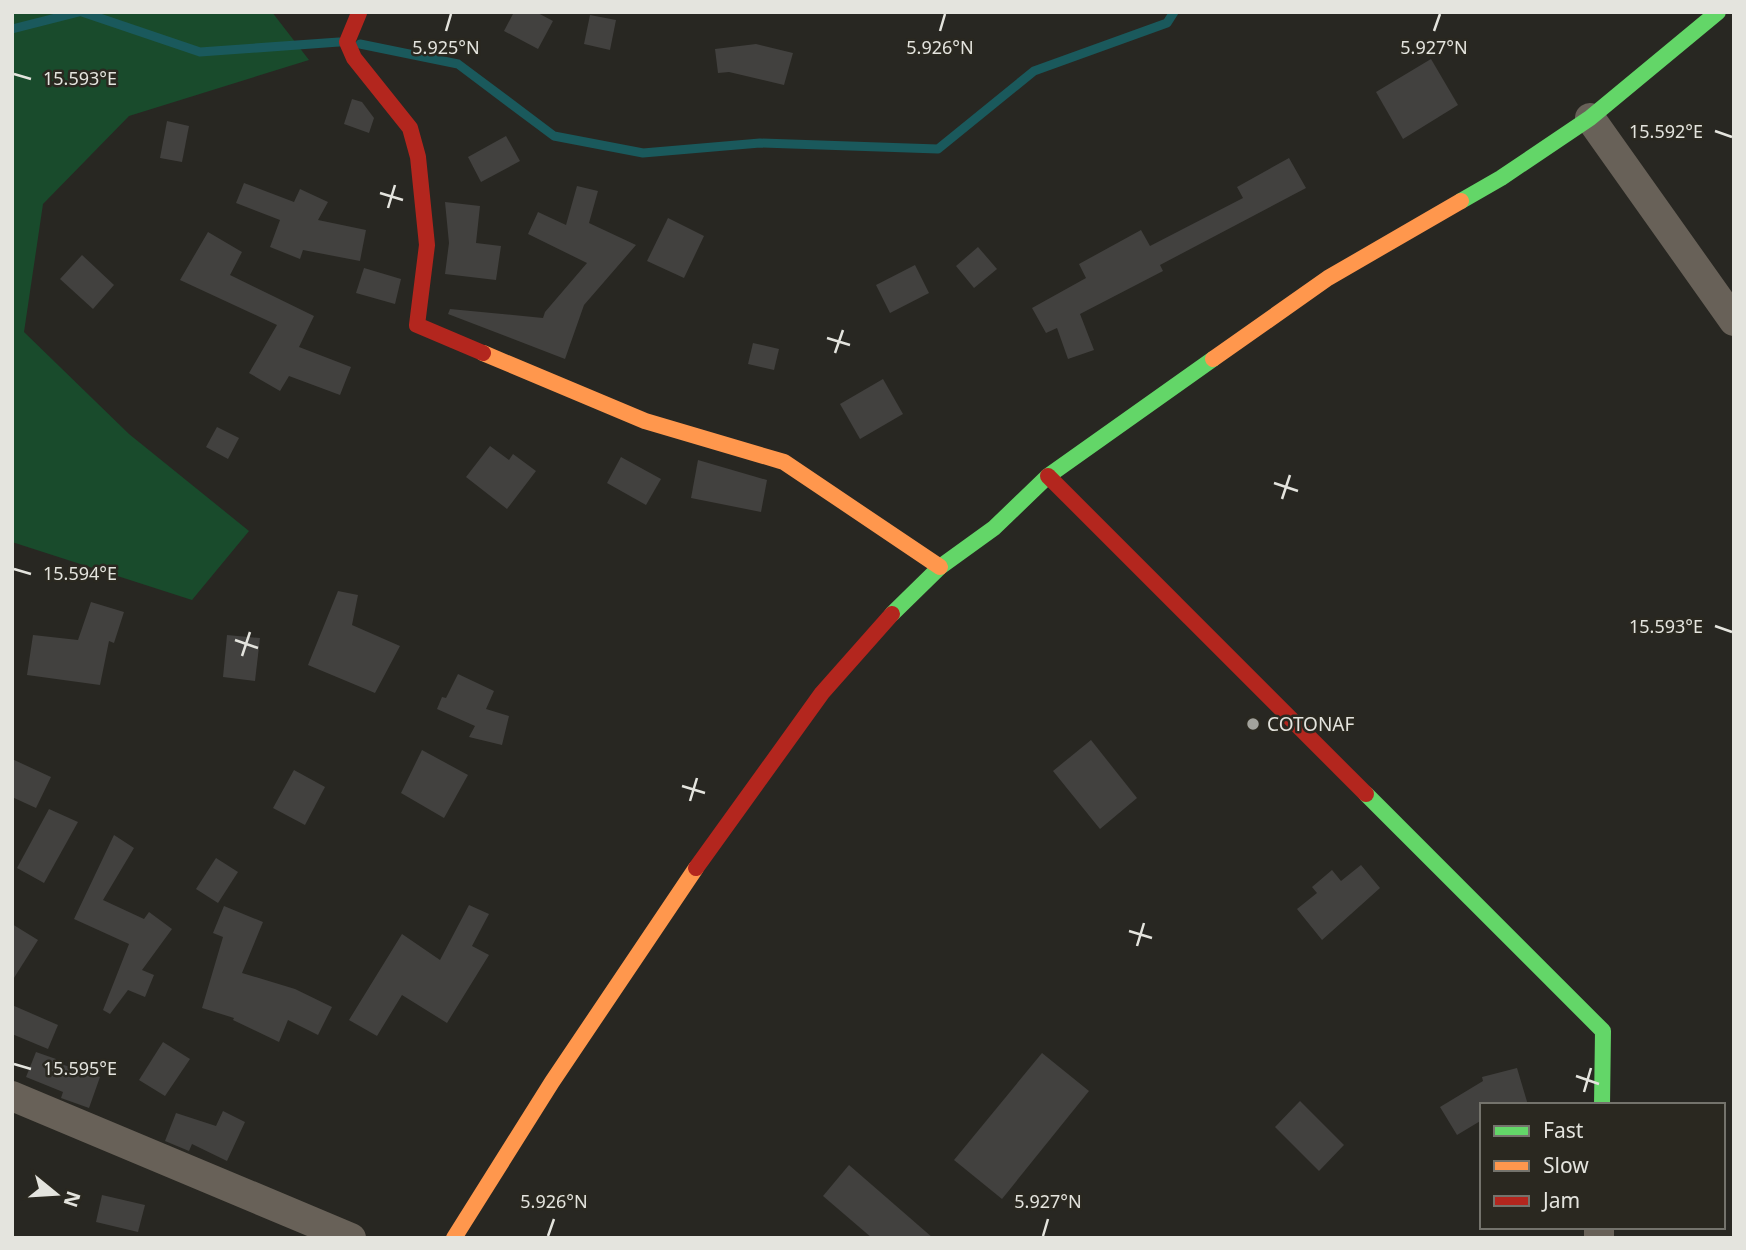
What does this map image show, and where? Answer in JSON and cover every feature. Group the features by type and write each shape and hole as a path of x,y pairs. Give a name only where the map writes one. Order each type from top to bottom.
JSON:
{"main road":[{"path":"454,1238 552,1082 672,901 822,693 879,627 940,567 994,528 1048,476 1328,278 1501,178 1590,118 1718,12"},
{"path":"359,13 346,42 354,58 410,128 418,157 427,246 417,325 645,421 784,463 940,567"},
{"path":"1048,476 1603,1031 1602,1103"}],"street":[{"path":"1590,118 1734,321"},
{"path":"12,1096 351,1238"}],"green space":[{"path":"12,12 272,12 309,60 129,116 43,204 24,332 129,434 249,531 192,600 12,542"}],"building":[{"path":"514,12 536,12 553,21 538,49 504,31"},
{"path":"590,15 616,20 610,50 584,44"},
{"path":"756,44 793,53 784,85 729,72 718,73 715,49"},
{"path":"1431,59 1458,105 1403,139 1376,92"},
{"path":"352,99 362,102 374,118 369,133 344,124"},
{"path":"167,121 189,126 182,162 160,158"},
{"path":"506,136 520,161 481,182 468,157"},
{"path":"1289,158 1306,188 1160,265 1163,271 1080,314 1094,350 1068,359 1057,328 1046,333 1032,308 1086,278 1079,264 1141,230 1150,246 1243,198 1237,187"},
{"path":"244,183 294,202 300,189 328,202 318,220 366,230 360,261 303,250 300,259 270,247 280,220 236,203"},
{"path":"577,186 598,191 589,223 636,245 584,305 565,359 448,314 450,309 543,318 545,312 587,263 528,234 538,212 566,225"},
{"path":"445,202 480,206 476,243 501,246 496,280 445,274 449,243"},
{"path":"668,218 704,236 684,278 647,261"},
{"path":"208,232 242,252 230,275 314,316 299,347 351,367 340,395 289,376 280,391 249,373 277,325 180,280"},
{"path":"978,247 997,269 974,288 956,266"},
{"path":"82,255 114,285 93,309 60,279"},
{"path":"915,265 929,293 890,313 876,285"},
{"path":"364,268 401,279 395,304 356,293"},
{"path":"753,343 779,349 774,370 748,364"},
{"path":"883,379 903,414 860,439 840,404"},
{"path":"217,427 239,438 228,459 206,447"},
{"path":"490,446 509,460 513,454 536,471 507,509 466,477"},
{"path":"621,457 661,479 646,505 607,483"},
{"path":"698,460 767,480 761,512 691,498"},
{"path":"338,591 358,595 352,625 400,646 375,693 308,665"},
{"path":"91,602 124,612 114,643 109,641 100,685 27,675 33,635 78,640"},
{"path":"227,635 260,638 255,681 223,677"},
{"path":"458,674 494,691 486,709 509,716 502,745 469,737 475,726 437,709"},
{"path":"1091,740 1137,798 1100,829 1053,771"},
{"path":"422,750 468,775 444,818 401,793"},
{"path":"12,759 51,777 36,808 12,797"},
{"path":"294,770 325,787 305,825 273,808"},
{"path":"49,809 78,822 44,883 17,868"},
{"path":"114,835 134,848 103,900 144,919 149,912 172,929 142,970 154,975 145,997 128,990 110,1014 103,1010 129,944 74,919"},
{"path":"216,858 238,872 218,903 196,889"},
{"path":"1361,865 1380,888 1322,940 1297,909 1317,893 1312,887 1332,870 1341,881"},
{"path":"469,905 489,914 472,946 489,955 447,1023 402,995 377,1036 349,1020 402,934 440,960"},
{"path":"224,906 263,922 242,973 295,989 332,1007 318,1035 288,1020 279,1042 233,1020 234,1018 202,1008 223,937 213,933"},
{"path":"12,924 38,940 12,981"},
{"path":"12,1005 58,1025 48,1049 12,1034"},
{"path":"163,1042 190,1059 165,1096 139,1080"},
{"path":"36,1052 56,1059 55,1062 100,1077 89,1108 61,1098 63,1092 26,1077"},
{"path":"1042,1053 1089,1091 1002,1199 954,1160"},
{"path":"1517,1068 1527,1103 1480,1103 1480,1121 1457,1135 1440,1107 1483,1081 1482,1077"},
{"path":"1300,1101 1344,1145 1319,1171 1275,1127"},
{"path":"223,1111 245,1122 227,1161 192,1144 189,1151 165,1141 176,1113 216,1126"},
{"path":"849,1165 933,1238 872,1238 823,1196"},
{"path":"102,1195 145,1205 138,1232 96,1222"}],"waterway":[{"path":"12,29 79,12"},
{"path":"82,12 200,52 339,42"},
{"path":"360,44 458,64 554,136 643,153 760,143 938,149 1034,71 1167,23 1174,12"}],"traffic: fast":[{"path":"1461,201 1501,178 1590,118 1718,12"},
{"path":"892,614 940,567 994,528 1048,476 1213,359"},
{"path":"1366,794 1603,1031 1602,1103"}],"traffic: slow":[{"path":"1213,359 1328,278 1461,201"},
{"path":"483,353 645,421 784,462 940,567"},
{"path":"454,1238 552,1082 696,868"}],"traffic: jam":[{"path":"359,13 347,42 354,58 410,128 418,157 427,245 417,325 483,353"},
{"path":"1048,476 1366,794"},
{"path":"696,868 822,693 892,614"}],"place":[{"name":"COTONAF","path":"1253,724"}]}
